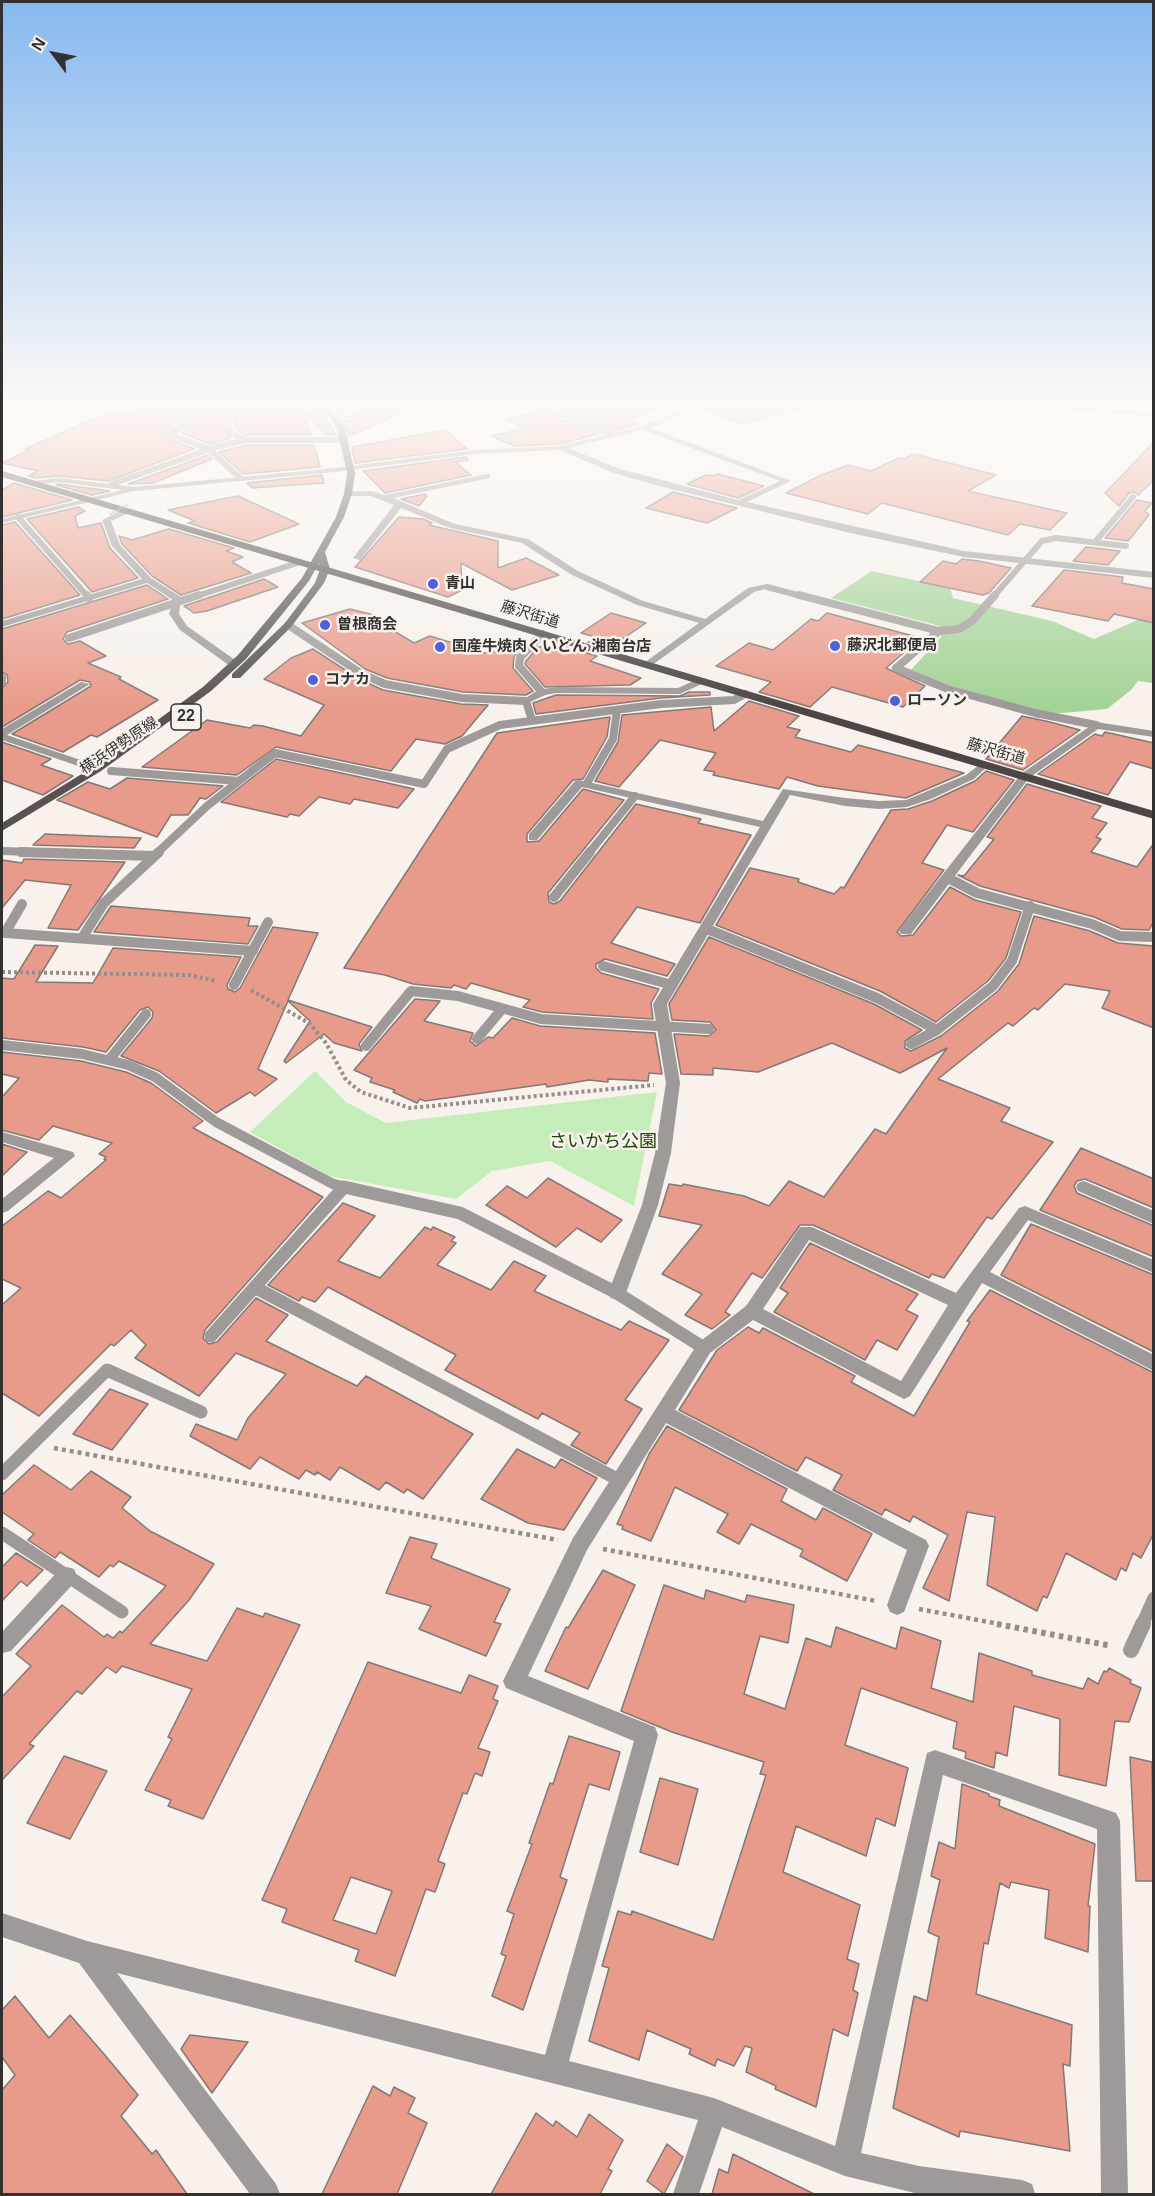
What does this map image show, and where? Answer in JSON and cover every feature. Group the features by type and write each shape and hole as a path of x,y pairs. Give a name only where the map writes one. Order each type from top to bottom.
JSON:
{"highway":[{"name":"藤沢街道","path":"103,502 127,507 320,568 1154,815"}],"main road":[{"path":"320,568 322,553 344,502"},
{"name":"横浜伊勢原線","path":"2,840 111,771 217,693 288,625 320,583 320,568"},
{"name":"横浜伊勢原線","path":"2,828 97,769 161,725 234,664 320,568"}],"street":[{"path":"2,521 79,502"},
{"path":"395,502 453,526 525,541 575,573 640,603 705,622"},
{"path":"738,503 938,549 1154,575"},
{"path":"357,558 399,504"},
{"path":"127,507 106,520 116,546 148,580 177,599 174,614 183,628 234,664"},
{"path":"2,624 148,580"},
{"path":"648,665 750,590 767,587"},
{"path":"526,701 542,692 606,688 680,691 700,681"},
{"path":"2,735 85,684"},
{"path":"906,932 1025,776 1096,725 1154,735"},
{"path":"2,735 97,769"},
{"path":"617,1293 650,1205 663,1153 673,1083 660,1004 707,929 787,791 845,802 879,805 907,803 927,797 970,777 983,765"},
{"path":"534,837 579,783 767,825"},
{"path":"2,1137 67,1156 2,1207"},
{"path":"1084,1187 1154,1218"},
{"path":"752,1311 904,1391 959,1302 1025,1212 1154,1267"},
{"path":"554,2069 647,1735 514,1681 580,1544 704,1348 752,1311 806,1231 959,1302"},
{"path":"979,1274 1154,1364"},
{"path":"662,1412 920,1546 897,1605"},
{"path":"4,1644 67,1576"},
{"path":"844,2163 935,1761 1108,1821 1115,2194"},
{"path":"2,1925 87,1953 714,2111 844,2163 919,2180 1023,2194"},
{"path":"87,1953 266,2194"},
{"path":"686,2194 714,2111"}],"lane":[{"path":"1095,542 1128,502"},
{"path":"18,517 89,598"},
{"path":"767,587 939,631 959,628 972,621 1042,541 1056,538 1126,546"},
{"path":"69,638 300,562"},
{"path":"288,625 362,674 386,684 462,698 526,701 532,720"},
{"path":"939,631 896,668 959,692 1035,713 1096,725"},
{"path":"542,634 520,658 519,666 542,692"},
{"path":"82,938 104,903 207,806 275,753 424,784 447,749 460,741 500,725 661,704 734,700 745,694"},
{"path":"587,783 613,739 617,710"},
{"path":"111,771 239,781"},
{"path":"554,897 635,796"},
{"path":"2,851 154,856"},
{"path":"948,878 977,893 1092,924 1120,936 1154,937"},
{"path":"22,904 5,933 252,951"},
{"path":"911,1044 937,1030 993,986 1012,961 1030,906"},
{"path":"234,985 268,921"},
{"path":"707,929 877,998 937,1030"},
{"path":"603,966 672,985"},
{"path":"366,1046 411,991 458,996 541,1019 709,1029"},
{"path":"477,1039 502,1009"},
{"path":"109,1060 146,1014"},
{"path":"2,1045 82,1054 128,1065 155,1077 216,1122 333,1184 460,1213 617,1293 704,1348"},
{"path":"212,1336 344,1186"},
{"path":"256,1288 619,1480"},
{"path":"2,1474 107,1370 201,1412"},
{"path":"2,1533 122,1612"},
{"path":"1131,1650 1154,1598"}],"path":[{"path":"110,514 127,507"},
{"path":"2,972 46,974"}],"green space":[{"path":"872,571 950,588 953,598 1052,621 1094,639 1140,619 1153,622 1153,683 1138,681 1131,690 1107,709 1050,714 952,686 911,670 941,637 940,626 831,598"},
{"name":"さいかち公園","path":"315,1071 346,1102 386,1123 657,1092 634,1206 550,1161 492,1171 456,1199 329,1176 250,1132"}],"building":[{"path":"2,502 62,502 2,517"},
{"path":"206,502 252,502 299,524 250,542 188,523 195,521 168,510"},
{"path":"655,502 715,502 737,508 707,523 646,508"},
{"path":"823,502 1020,502 1067,513 1050,530 1020,524 1008,535 882,503 868,514"},
{"path":"1135,502 1152,503 1145,511 1149,515 1128,541 1105,538"},
{"path":"79,507 85,511 75,516 78,528 101,523 110,548 138,578 92,592 27,519"},
{"path":"399,517 423,519 432,523 429,525 498,541 498,568 526,558 559,575 512,590 461,563 462,590 448,597 355,567"},
{"path":"15,522 80,595 2,619 2,525"},
{"path":"169,529 234,548 226,551 243,557 232,562 251,573 181,595 152,576 122,544 119,536 132,540"},
{"path":"1086,547 1120,551 1108,565 1073,561"},
{"path":"962,559 1011,568 989,593 983,595 920,582 943,561 956,564"},
{"path":"1064,570 1123,577 1122,583 1154,589 1154,623 1114,614 1108,621 1032,606"},
{"path":"264,579 278,587 207,611 194,613 184,606"},
{"path":"147,585 168,599 67,632 63,639 68,644 80,641 106,656 88,663 121,677 119,679 158,700 97,737 91,735 63,752 12,734 91,686 90,682 80,680 2,727 2,688 8,682 7,675 2,672 2,629"},
{"path":"350,609 382,617 382,624 414,643 430,636 485,653 520,649 514,657 513,668 533,691 526,695 463,692 387,678 365,669 302,623"},
{"path":"611,613 646,623 609,648 588,642 606,640 581,633"},
{"path":"827,613 921,638 886,668 925,686 903,707 832,687 810,707 759,692 771,682 716,666 749,643 773,650 811,619 818,621"},
{"path":"559,645 597,656 590,661 641,678 630,685 545,687 525,664 526,661 538,647"},
{"path":"313,649 359,679 383,690 461,704 488,705 462,736 445,744 416,739 391,771 276,747 237,775 142,767 207,720 250,728 254,725 263,726 301,736 324,705 264,679 291,658"},
{"path":"689,692 710,692 710,695 661,698 536,714 533,703 556,695 680,696"},
{"path":"749,701 799,716 787,727 800,730 795,737 851,752 858,745 964,773 906,798 818,786 787,777 779,789 713,775 715,772 704,770 716,753 660,740 619,787 595,781 618,742 622,715 711,707 714,731"},
{"path":"1022,716 1080,730 1023,770 986,759"},
{"path":"610,717 607,737 583,779 573,780 527,834 527,842 539,841 583,789 624,800 548,893 549,902 554,904 560,901 636,804 701,819 698,823 751,835 700,923 637,907 611,943 675,964 667,976 605,959 596,964 596,968 601,973 659,989 651,1003 653,1019 542,1012 523,1007 530,1000 471,983 466,989 454,985 451,988 413,984 385,975 344,968 497,733"},
{"path":"1105,732 1154,743 1154,769 1130,762 1108,795 1038,774 1095,734 1102,736"},
{"path":"2,742 51,759 41,765 73,776 43,795 2,780"},
{"path":"276,759 414,789 398,808 354,799 350,804 319,797 299,816 290,814 287,817 221,802"},
{"path":"986,771 1014,780 973,832 947,825 922,863 944,870 897,932 901,936 913,935 950,887 975,900 1021,912 1006,958 988,981 936,1022 880,991 716,925 750,868 799,879 798,882 834,894 841,887 844,888 891,810 908,809 932,801 975,781"},
{"path":"127,778 223,786 206,799 200,798 188,815 171,815 157,837 57,800 88,782 110,789"},
{"path":"1027,784 1101,806 1092,818 1107,823 1096,837 1101,839 1091,852 1137,867 1154,843 1154,921 1149,930 1122,929 1094,917 980,886 958,875 964,876 994,839 987,837"},
{"path":"45,834 141,838 134,848 33,845"},
{"path":"24,859 125,862 78,930 48,928 71,885 25,880 2,908 2,860 22,863"},
{"path":"111,906 250,918 248,926 258,926 248,944 94,932"},
{"path":"1034,916 1090,931 1118,943 1154,946 1154,1028 1102,1008 1110,991 1065,984 1038,1010 1034,1008 1013,1026 1008,1023 938,1079 1010,1108 1001,1121 1053,1142 992,1219 987,1217 944,1278 932,1274 929,1278 813,1225 800,1225 762,1278 752,1273 725,1312 730,1315 712,1329 685,1315 702,1294 662,1274 702,1225 659,1216 669,1184 682,1186 683,1184 744,1196 769,1206 789,1181 824,1197 875,1129 886,1134 947,1048 900,1073 832,1043 758,1072 713,1068 713,1075 681,1074 674,1034 709,1036 716,1030 710,1022 672,1020 669,1004 709,937 874,1004 922,1030 905,1041 905,1048 911,1051 941,1036 998,991 1019,964"},
{"path":"273,927 318,933 288,1000 372,1027 359,1044 362,1051 334,1043 324,1034 286,1063 284,1061 310,1021 288,1001 258,1069 277,1079 255,1096 250,1092 216,1113 159,1071 121,1056 152,1018 153,1012 148,1007 140,1010 106,1052 83,1047 2,1038 2,978 14,979 35,945 58,946 36,982 93,983 113,948 241,957 227,985 228,989 235,992 240,988"},
{"path":"415,999 440,1001 424,1021 473,1033 470,1041 476,1046 488,1037 493,1038 512,1018 540,1026 655,1033 662,1074 649,1073 648,1081 608,1079 608,1082 589,1080 547,1087 546,1084 425,1101 420,1099 417,1103 393,1092 395,1090 370,1082 372,1078 354,1070"},
{"path":"2,1052 81,1061 126,1072 151,1083 203,1121 193,1128 323,1197 205,1330 203,1338 209,1344 217,1342 256,1298 288,1315 266,1341 357,1386 366,1376 473,1434 423,1499 407,1489 404,1493 386,1482 379,1490 340,1467 330,1480 317,1472 315,1475 306,1470 299,1479 260,1457 250,1469 190,1436 196,1424 237,1440 248,1418 286,1374 236,1353 199,1396 135,1358 146,1345 131,1330 114,1346 111,1344 39,1416 2,1393 2,1305 21,1288 2,1279 2,1226 48,1191 61,1198 106,1160 104,1159 106,1157 99,1154 112,1143 53,1126 39,1140 2,1130 2,1097 19,1078 2,1074"},
{"path":"2,1144 27,1152 2,1176"},
{"path":"1081,1148 1154,1179 1154,1208 1085,1179 1077,1181 1074,1186 1077,1193 1154,1226 1154,1257 1040,1210"},
{"path":"548,1178 622,1220 601,1242 577,1228 556,1247 486,1205 507,1186 527,1198"},
{"path":"343,1203 375,1216 338,1261 380,1278 425,1227 431,1230 433,1227 455,1237 451,1241 456,1243 437,1265 491,1290 514,1261 546,1276 534,1291 621,1330 629,1321 669,1340 625,1400 642,1409 606,1464 571,1445 580,1433 542,1413 538,1419 445,1370 456,1355 328,1287 315,1302 302,1297 299,1301 268,1285"},
{"path":"1031,1224 1154,1275 1154,1352 1001,1275"},
{"path":"810,1243 918,1294 906,1310 918,1316 897,1350 877,1340 865,1360 774,1312 788,1293 780,1288"},
{"path":"990,1290 1154,1373 1154,1533 1141,1558 1133,1553 1126,1571 1121,1568 1116,1580 1066,1553 1047,1598 1043,1596 1037,1611 987,1585 995,1517 967,1512 949,1601 923,1588 948,1535 913,1516 910,1522 885,1509 882,1515 833,1490 842,1475 806,1457 797,1471 679,1410 717,1350 748,1327 759,1333 763,1328 855,1376 851,1382 914,1416 970,1322 967,1321"},
{"path":"110,1389 148,1404 112,1450 73,1434"},
{"path":"667,1426 787,1489 781,1501 816,1520 823,1508 872,1534 847,1581 800,1556 803,1550 751,1524 739,1544 717,1532 728,1514 675,1487 651,1541 622,1529 623,1526 617,1524 649,1454"},
{"path":"517,1449 555,1468 561,1459 597,1478 564,1530 528,1523 481,1499"},
{"path":"34,1465 71,1490 91,1471 131,1497 122,1508 150,1531 214,1564 189,1600 150,1644 207,1661 237,1608 263,1617 265,1613 300,1625 203,1819 168,1806 171,1800 145,1790 172,1739 168,1737 192,1689 122,1666 116,1673 107,1667 82,1694 77,1691 29,1744 34,1746 2,1780 2,1697 31,1666 16,1654 62,1605 104,1637 107,1634 113,1638 120,1631 122,1633 166,1586 119,1561 113,1567 110,1565 99,1577 60,1552 55,1558 28,1540 34,1534 2,1512 2,1495"},
{"path":"410,1537 437,1544 431,1558 510,1589 494,1622 501,1624 486,1656 419,1629 431,1606 386,1593"},
{"path":"16,1553 43,1570 27,1586 21,1581 2,1601 2,1567"},
{"path":"603,1570 635,1585 588,1689 545,1671 566,1627 568,1628"},
{"path":"664,1585 704,1599 706,1590 745,1602 747,1595 794,1605 788,1643 760,1636 744,1694 785,1709 806,1638 831,1647 836,1627 896,1649 901,1627 941,1641 931,1688 973,1702 979,1653 1032,1671 1032,1675 1083,1689 1088,1678 1098,1684 1104,1671 1107,1672 1109,1668 1141,1688 1129,1722 1115,1721 1106,1786 1059,1775 1060,1719 1014,1706 1007,1756 996,1752 994,1768 965,1758 966,1752 953,1748 957,1722 861,1688 845,1745 908,1768 895,1826 876,1818 866,1856 796,1826 783,1872 860,1905 847,1959 859,1964 853,1990 858,1993 848,2036 833,2029 816,2107 775,2089 776,2086 746,2072 752,2048 745,2046 734,2066 717,2059 715,2066 689,2054 691,2049 647,2030 639,2060 589,2041 609,1968 602,1966 618,1911 631,1915 632,1911 713,1940 766,1775 760,1774 764,1762 672,1732 621,1711"},
{"path":"368,1662 461,1693 469,1675 498,1686 493,1699 498,1701 478,1748 490,1752 482,1776 475,1773 467,1794 463,1793 438,1861 445,1864 435,1892 426,1889 395,1976 355,1961 359,1950 282,1922 287,1909 262,1900","holes":["351,1877 392,1891 376,1934 333,1920"]},
{"path":"569,1736 620,1752 609,1790 589,1784 560,1877 567,1880 523,2010 492,1996 506,1956 501,1954 514,1914 507,1911 532,1844 529,1843 550,1783 553,1784"},
{"path":"64,1756 107,1771 70,1839 27,1823"},
{"path":"1130,1757 1152,1762 1154,1881 1136,1881"},
{"path":"660,1778 698,1789 678,1865 640,1852"},
{"path":"962,1784 1000,1800 999,1806 1095,1844 1088,1906 1090,1906 1088,1952 1045,1938 1049,1890 1011,1882 1009,1888 1000,1883 988,1944 984,1943 976,1994 1072,2025 1070,2066 1063,2064 1070,2151 960,2131 959,2137 893,2108 914,1996 927,2001 939,1937 928,1932 940,1880 931,1876 939,1842 955,1849"},
{"path":"15,1996 49,2038 70,2015 104,2054 138,2095 121,2116 152,2154 156,2150 187,2194 2,2194 2,2090 15,2075 2,2057 2,2010"},
{"path":"190,2035 248,2042 212,2093 181,2049"},
{"path":"373,2086 390,2096 394,2087 415,2098 408,2113 427,2123 397,2194 322,2194"},
{"path":"536,2113 553,2126 556,2121 577,2137 589,2114 623,2140 608,2169 612,2171 600,2194 491,2194"},
{"path":"667,2144 683,2157 664,2194 647,2181"},
{"path":"733,2154 814,2194 712,2194 719,2169 728,2173"}],"place":[{"name":"青山","path":"433,584"},
{"name":"曽根商会","path":"325,625"},
{"name":"藤沢北郵便局","path":"835,646"},
{"name":"国産牛焼肉くいどん 湘南台店","path":"440,647"},
{"name":"コナカ","path":"313,680"},
{"name":"ローソン","path":"895,701"}]}
